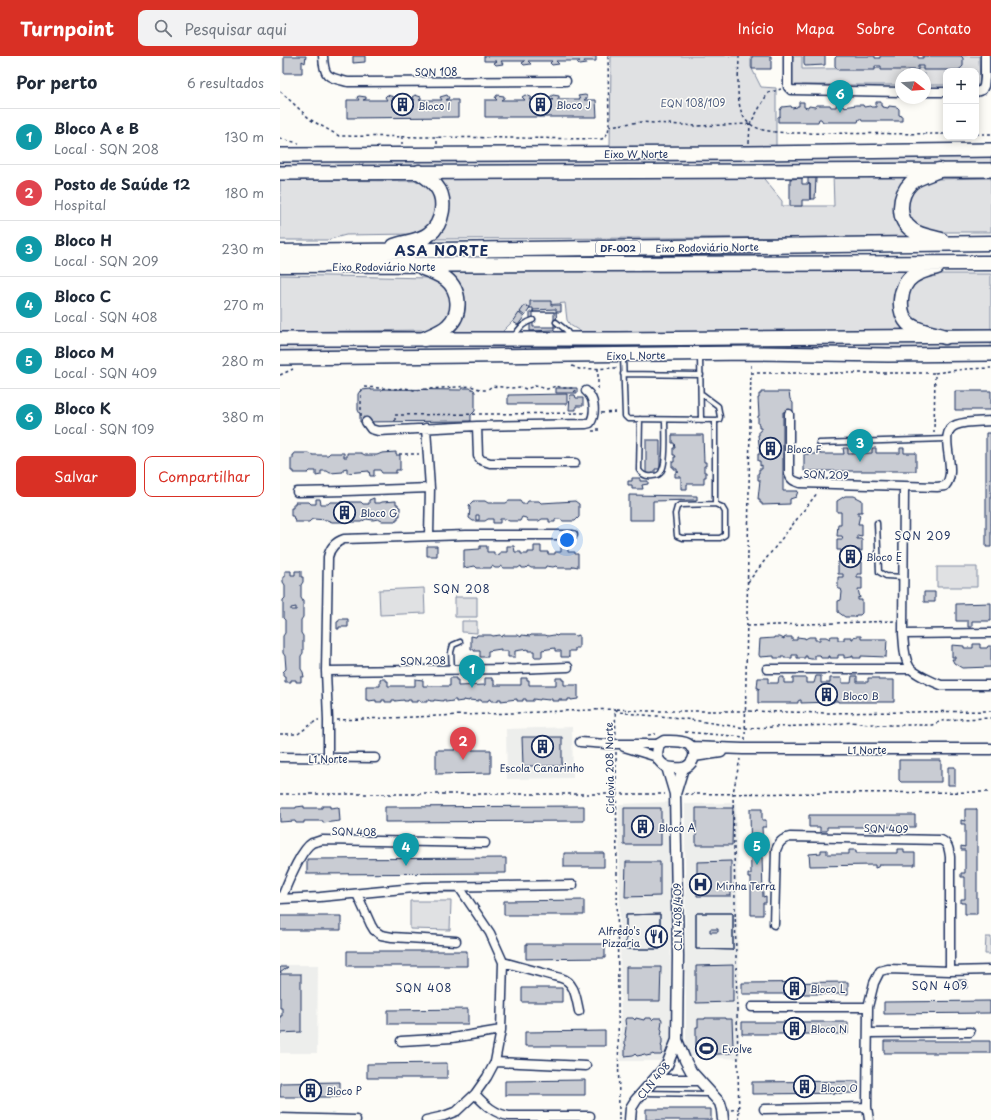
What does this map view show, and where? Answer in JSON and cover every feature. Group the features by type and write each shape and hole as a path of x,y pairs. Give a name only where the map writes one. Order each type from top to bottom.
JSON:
{"highway":[{"path":"939,170 912,182 903,194 900,209 904,221 911,229 920,234 955,244"},
{"path":"376,251 423,237 430,234 436,226 442,210 442,198 436,186 419,172"},
{"name":"Eixo Rodoviário Norte","path":"280,252 991,243"},
{"path":"945,337 919,329 910,324 904,318 901,305 906,284 912,276 947,263"},
{"name":"Eixo Rodoviário Norte","path":"280,265 419,266 991,263"},
{"path":"419,266 437,274 451,284 458,302 456,314 450,324 424,339"}],"main road":[{"path":"280,148 286,155"},
{"name":"Eixo W Norte","path":"286,155 750,153 991,150"},
{"name":"Eixo W Norte","path":"280,172 991,170"},
{"name":"Eixo L Norte","path":"280,339 572,339 991,336"},
{"name":"Eixo L Norte","path":"286,359 623,356 752,353 888,355 991,354"},
{"path":"280,367 286,359"}],"street":[{"name":"SQN 108","path":"323,56 324,69 328,75 348,82 566,81"},
{"path":"788,56 788,87 792,91 895,92"},
{"path":"979,91 982,90 984,86 987,59"},
{"path":"931,92 943,92"},
{"path":"366,422 371,429 375,431 477,426 586,424 590,423 592,420 593,401 590,394 586,391"},
{"name":"SQN 209","path":"789,414 788,468 790,478 800,484 942,487 948,483 951,472 947,439"},
{"path":"947,439 950,429 955,425 991,421"},
{"path":"477,426 478,456 483,461 490,463 575,464"},
{"path":"426,428 430,488 429,536"},
{"path":"904,486 903,634 906,656 911,669"},
{"path":"297,492 430,488"},
{"path":"328,758 326,671 328,557 333,546 344,539 429,536 573,535"},
{"path":"903,634 991,633"},
{"name":"SQN 208","path":"326,671 568,667"},
{"path":"766,669 911,669 940,684 991,686"},
{"path":"580,742 616,744 659,744 664,741 684,742 693,752 691,763 683,768 667,767 659,762 657,757 656,753 659,744"},
{"path":"616,744 657,757"},
{"name":"L1 Norte","path":"693,752 743,749 991,749"},
{"name":"L1 Norte","path":"280,757 375,758"},
{"name":"CLN 408/409","path":"667,767 675,794 678,956 677,1040"},
{"name":"CLN 408/409","path":"675,794 683,768"},
{"name":"SQN 409","path":"774,924 776,850 779,843 784,838 790,836 938,839 945,842 950,851 950,971"},
{"name":"SQN 408","path":"485,843 322,840 312,843 302,855 280,899 357,894 381,890 424,887 573,885"},
{"path":"426,1120 457,1111 475,1094 488,1077 495,1062 501,1030 503,962 490,933 459,887"},
{"path":"357,894 371,925 374,930 381,935 456,941"},
{"path":"503,962 567,981 572,986 576,997 578,1010"},
{"path":"869,1120 867,1107 868,1007 874,983 880,971 888,969 950,971 991,970"},
{"path":"752,1007 868,1007"},
{"path":"401,1041 452,1038 501,1030"},
{"path":"868,1033 970,1032"},
{"path":"677,1040 691,1071 720,1103 723,1120"},
{"name":"CLN 408","path":"630,1120 631,1108 641,1093 667,1065 677,1040"},
{"path":"495,1062 586,1066"},
{"path":"654,1080 699,1080"},
{"path":"475,1094 490,1109 503,1115 590,1116"},
{"path":"764,1109 867,1107"},
{"path":"280,1118 356,1120"}],"lane":[{"path":"512,339 522,325 533,320"},
{"path":"556,322 566,330 572,339"},
{"path":"700,355 702,394 701,420"},
{"path":"623,356 625,416 630,419 719,420 720,417 718,406 702,394"},
{"path":"624,374 701,375"},
{"path":"640,419 639,470 645,476 656,476 660,473 664,465 665,420"},
{"path":"715,420 716,504"},
{"path":"819,443 947,439"},
{"path":"716,504 722,507 725,512 726,532 723,537 682,538 677,536 675,514 677,507 680,505 716,504"},
{"path":"877,523 879,572 886,576 903,577"},
{"path":"452,670 451,648 453,645 460,642"},
{"path":"641,1093 711,1094"}],"path":[{"path":"280,91 311,120 339,136 602,139 608,133 609,126 608,56"},
{"path":"739,56 739,106 742,114 750,124"},
{"path":"750,153 750,124 768,93 788,87"},
{"path":"609,126 640,122 696,126 750,124 768,131 790,133 943,134"},
{"path":"979,134 991,134"},
{"path":"402,136 402,146"},
{"path":"436,146 437,137"},
{"path":"739,1120 733,794 745,739 752,353"},
{"path":"751,374 935,373 966,369 991,368"},
{"path":"933,439 935,373"},
{"path":"366,422 365,419 361,419 361,391 364,387 395,389 405,388 414,390 471,386 482,390 487,390 492,386 511,388 520,387 526,389 535,386 547,389 556,386 564,388 570,387 573,388 575,392"},
{"path":"396,430 396,415 618,413 618,406"},
{"path":"399,454 428,454"},
{"path":"747,583 824,484"},
{"path":"747,626 903,621"},
{"path":"615,709 647,711 826,713 991,711"},
{"path":"615,709 619,712 642,716 672,717 745,728 831,725 851,722 880,725 932,725 941,721 991,718"},
{"name":"Ciclovia 208 Norte","path":"280,734 298,734 317,720 615,709 619,1120"},
{"path":"280,794 616,795 991,792"}],"shaded area":[{"path":"572,727 573,778 507,779 506,729"},
{"path":"670,802 671,1049 666,1061 621,1061 619,804"},
{"path":"736,803 740,1059 686,1056 685,804"},
{"path":"280,965 318,965 317,1053 280,1053"}],"green space":[{"name":"EQN 108/109","path":"611,56 751,56 751,67 761,87 776,88 776,148 610,147"},
{"path":"786,56 802,56 802,69 895,68 895,85 802,85 801,90 786,90"},
{"path":"959,56 979,56 980,85 979,68 958,68"},
{"path":"931,68 943,68 943,85 931,85"},
{"path":"991,157 991,164 280,167 280,160"},
{"path":"760,174 782,201 782,206 834,206 833,174 915,174 898,193 916,237 429,239 442,227 430,176"},
{"path":"991,178 991,232 930,232 913,223 907,212 908,195 913,188 933,179"},
{"path":"280,180 416,181 426,185 436,198 437,213 427,230 413,234 346,235 327,240 280,240"},
{"path":"915,270 904,280 912,330 586,335 570,325 567,320 565,303 527,307 500,334 444,335 460,318 446,272"},
{"path":"934,274 991,274 991,329 929,328 916,322 909,312 907,304 909,290 917,279"},
{"path":"280,275 430,278 447,287 452,308 444,323 426,330 280,332"},
{"path":"991,342 991,349 280,352 280,345"},
{"path":"937,567 977,567 977,587 937,587"},
{"path":"424,588 425,613 380,615 379,590"},
{"path":"455,597 477,597 477,617 455,617"},
{"path":"462,621 477,621 477,633 462,632"},
{"path":"410,901 451,901 450,930 410,929"},
{"path":"986,937 991,937 991,954 985,954"}],"building":[{"path":"284,56 306,56 305,63 302,61 302,73 284,73"},
{"path":"353,56 365,56 365,62 353,63"},
{"path":"484,56 596,56 596,61 584,61 586,64 579,65 577,63 580,61 556,61 559,64 552,65 550,63 552,61 528,61 531,64 524,65 522,63 525,61 501,61 503,64 496,65 494,63 497,61 484,61"},
{"path":"752,56 771,56 771,69 752,69"},
{"path":"804,56 825,56 825,65 805,66"},
{"path":"837,56 875,56 875,58 880,58 880,56 918,56 918,58 923,58 923,56 961,56 963,58 963,66 961,68 943,68 943,70 931,70 931,68 923,68 923,66 918,66 918,68 895,68 895,70 881,70 881,66 875,66 875,70 838,70 835,66 835,58"},
{"name":"Bloco I","path":"387,95 394,97 391,100 415,100 412,97 415,95 421,97 419,100 442,100 440,97 447,95 449,98 446,100 458,100 458,117 347,118 347,100 359,100 357,97 359,96 366,97 366,99 363,100 387,100 385,97"},
{"name":"Bloco J","path":"497,95 504,96 501,100 525,100 522,97 525,95 532,98 529,100 553,100 550,97 553,95 559,96 557,99 580,99 578,96 585,95 587,98 584,100 596,100 597,117 485,117 485,100 497,100 495,98"},
{"path":"799,102 804,102 804,107 808,108 809,106 815,107 816,105 830,105 831,107 836,107 837,102 841,102 841,106 843,107 863,105 864,107 876,107 876,102 881,102 881,106 883,107 897,107 899,109 899,115 902,116 902,121 862,121 859,119 858,122 823,122 819,119 818,122 778,122 778,117 780,116 780,110 782,107 797,107 799,106"},
{"path":"802,178 802,184 810,184 810,200 802,200 802,206 790,206 790,179"},
{"path":"808,178 816,178 815,199 810,199 810,184 808,184"},
{"path":"530,301 551,301 551,305 561,305 561,312 533,312 533,308 530,308"},
{"path":"525,305 530,308 525,316 520,312"},
{"path":"556,309 557,327 533,327 533,310"},
{"path":"530,312 554,312 554,330 530,331"},
{"path":"519,313 524,317 518,325 513,322"},
{"path":"462,388 470,388 475,392 475,411 471,415 471,421 360,422 358,394 362,390 462,390"},
{"path":"556,388 577,388 577,393 556,393"},
{"path":"955,391 991,391 991,410 955,410"},
{"name":"Bloco F","path":"761,392 789,392 790,399 793,403 793,412 783,412 783,491 798,491 796,497 790,499 790,504 762,505 762,503 760,503 760,499 758,499 760,480 758,480 758,473 759,469 762,469 762,465 760,466 760,461 758,461 758,454 760,454 758,435 761,428 759,428 758,424 758,398"},
{"path":"567,394 567,404 508,404 508,395"},
{"path":"570,395 575,395 576,398 583,398 583,406 576,406 576,410 569,410"},
{"path":"986,433 991,433 991,547 986,547"},
{"path":"672,435 703,435 704,462 706,462 706,466 704,466 706,477 704,477 704,484 687,484 687,489 681,489 681,477 675,477 675,473 679,472 677,472 677,469 672,467 674,457 676,457 673,455 673,448 675,448 674,443 672,443"},
{"path":"646,440 660,440 660,469 655,469 655,474 646,473"},
{"path":"816,448 820,448 820,454 844,454 843,448 848,448 848,454 872,453 872,448 876,448 876,453 900,453 900,448 904,448 904,453 916,453 916,471 804,471 804,454 816,454"},
{"path":"396,452 396,455 400,455 400,470 396,470 396,473 382,473 380,470 374,470 374,476 370,476 369,471 347,473 347,468 343,469 343,472 330,473 327,471 321,471 321,475 316,476 316,471 310,471 308,473 294,473 294,471 291,471 291,458 293,459 294,453 328,455 330,453 344,453 344,457 347,457 347,453 377,455"},
{"path":"632,478 640,478 640,481 648,481 648,484 642,485 643,489 632,489 632,485 628,485 628,481 632,481"},
{"path":"629,495 697,496 697,500 653,501 653,520 629,520"},
{"name":"Bloco E","path":"845,496 854,496 862,500 862,512 858,512 858,515 860,515 858,524 862,524 862,536 857,535 857,539 862,539 862,551 858,550 858,553 860,553 858,562 862,562 862,574 857,574 857,577 862,577 862,589 858,589 860,598 858,597 858,600 862,600 862,613 860,615 856,615 855,617 845,617 838,612 838,601 841,600 842,592 841,589 838,589 838,577 843,577 843,574 838,574 838,562 841,562 841,550 837,550 837,539 843,539 842,536 837,536 838,524 841,524 841,512 837,512 837,501"},
{"name":"Bloco G","path":"374,498 374,503 396,501 398,507 400,507 400,516 398,516 398,519 396,519 396,521 382,521 378,519 366,519 361,522 347,522 347,517 344,518 344,522 313,519 309,522 295,522 293,516 291,516 291,508 293,508 293,504 295,504 295,502 309,502 311,504 316,504 316,499 320,499 321,504 343,502 344,506 347,506 347,502 361,502 363,504 369,504 369,500"},
{"path":"473,501 506,503 509,501 520,501 522,504 526,504 528,501 539,501 541,503 575,501 579,504 579,517 575,521 555,519 555,522 549,522 549,519 528,521 526,518 522,517 520,521 500,519 500,523 493,523 493,519 473,521 469,518 469,505","holes":["476,515 479,515 479,520 476,520"]},
{"path":"427,546 437,546 437,556 427,556"},
{"path":"480,546 487,546 487,552 494,552 494,555 500,554 500,552 507,552 507,546 514,546 515,552 528,554 528,552 534,552 534,546 541,546 541,552 555,554 555,552 561,552 561,546 568,546 568,552 575,552 575,554 578,554 578,567 573,566 572,568 558,568 556,566 546,566 545,568 531,568 528,566 526,568 522,568 521,566 518,568 504,568 501,566 499,568 495,568 492,566 491,568 477,568 475,566 464,568 464,550 480,549"},
{"path":"285,571 291,571 291,575 295,575 295,571 301,571 301,577 303,577 303,582 301,585 301,598 303,601 301,633 303,636 303,653 301,656 301,669 304,677 301,677 301,682 291,680 291,682 285,682 285,676 283,676 283,672 286,669 285,656 283,653 285,620 283,618 283,600 285,598 285,585 283,582 283,577 285,577","holes":["296,607 296,610 291,610 291,608"]},
{"path":"924,592 935,592 935,602 924,602"},
{"path":"991,603 991,621 972,621 972,627 968,627 968,621 956,621 956,604"},
{"path":"339,619 348,619 348,627 339,627 339,629 337,629 337,622"},
{"path":"477,635 500,635 501,637 504,635 518,635 521,637 522,635 579,635 579,648 575,648 575,651 569,651 569,657 561,657 561,651 555,651 555,648 542,650 542,657 534,657 534,651 528,651 528,649 515,651 515,657 508,657 508,651 501,651 501,649 488,651 488,657 480,657 480,651 474,651 474,649 471,649 471,636 476,637"},
{"path":"832,636 838,636 838,640 844,640 844,637 851,637 853,639 853,637 857,636 861,636 861,639 887,639 886,657 861,656 861,658 853,658 852,656 844,658 844,655 838,655 838,658 830,658 829,656 829,658 821,658 820,655 815,655 815,659 811,659 807,658 807,656 805,656 805,658 797,658 797,655 792,655 792,658 784,658 784,656 782,656 782,658 774,658 774,656 760,657 759,655 760,639 780,637 784,639 786,637 792,637 792,640 797,640 797,637 805,639 815,637 815,640 820,640 820,637 830,639"},
{"path":"973,644 980,644 980,648 987,648 988,646 991,646 991,667 962,668 954,663 952,659 955,659 955,657 952,657 952,645 964,646 964,648 973,648"},
{"name":"Bloco B","path":"816,676 821,676 821,683 830,683 830,678 842,678 842,683 851,683 852,676 857,676 857,682 868,682 868,678 878,678 878,680 894,680 894,702 834,701 801,703 800,700 798,703 758,703 758,678 768,678 768,683 778,683 779,677 784,677 784,683 793,683 793,678 806,678 806,683 814,683"},
{"path":"450,678 456,678 456,680 458,680 458,686 485,685 485,678 492,678 492,680 494,680 494,685 521,685 521,678 527,678 527,680 529,680 529,685 556,685 556,678 562,678 562,680 564,680 564,685 578,685 578,699 568,699 568,701 561,701 561,699 559,699 559,701 552,701 552,699 533,699 533,701 526,701 526,699 523,699 523,701 517,701 517,699 501,701 501,699 498,699 498,701 491,701 491,699 488,701 463,700 456,702 456,700 446,702 446,700 427,700 427,702 421,702 418,700 418,702 411,702 411,700 392,700 392,702 385,702 385,700 382,700 382,702 376,702 376,700 366,700 366,686 380,686 380,679 386,679 386,681 388,681 388,686 415,686 415,679 423,680 423,686 450,686"},
{"path":"455,737 472,737 472,750 491,750 491,773 436,774 436,750 455,750"},
{"name":"Escola Canarinho","path":"522,737 562,737 562,766 523,766"},
{"path":"899,760 941,760 941,782 901,782 899,780"},
{"path":"948,767 955,767 955,785 948,785"},
{"path":"304,806 304,808 322,808 322,806 330,806 330,808 338,807 340,821 323,823 323,821 304,821 304,823 296,823 295,821 280,822 280,808 296,808"},
{"path":"584,806 584,821 385,822 385,807"},
{"name":"Bloco A","path":"624,808 661,808 661,845 624,845"},
{"name":"Bloco A","path":"696,808 733,808 732,845 696,845"},
{"path":"750,809 762,809 762,820 766,820 766,827 762,827 763,848 766,848 766,855 762,855 763,897 766,896 766,903 763,903 763,915 751,915 751,878 748,878 748,874 751,874"},
{"path":"965,809 977,809 977,914 965,914 965,903 961,903 961,899 965,899 965,877 961,877 961,873 965,873 965,850 961,850 961,846 965,847 965,824 961,824 961,820 965,821"},
{"path":"809,815 915,815 915,827 904,827 904,831 897,831 897,827 875,827 875,831 869,831 869,827 827,827 827,831 820,831 820,827 809,827"},
{"path":"897,849 904,849 904,853 915,853 915,865 879,865 875,868 875,865 810,866 809,854 821,853 821,850 827,850 827,854 849,854 849,850 856,850 856,853 897,853"},
{"path":"564,853 604,853 604,867 564,867"},
{"path":"506,858 506,873 307,874 307,859"},
{"path":"731,861 731,896 697,896 697,862"},
{"path":"626,862 660,862 660,896 625,897"},
{"path":"584,900 584,915 504,915 504,901"},
{"path":"697,913 733,914 732,950 696,949"},
{"path":"732,913 733,949 696,949 696,914","holes":["710,929 718,929 718,932 710,932"]},
{"path":"660,914 660,949 626,949 626,915"},
{"path":"660,914 660,949 626,949 626,915"},
{"path":"280,916 341,916 341,930 280,930"},
{"path":"526,944 605,944 605,958 526,959"},
{"path":"347,951 467,951 467,966 347,966"},
{"path":"733,965 733,1002 696,1003 696,966"},
{"path":"280,967 288,967 280,973"},
{"path":"626,967 661,967 660,1001 626,1001"},
{"path":"280,974 301,974 301,1032 280,1033 280,1016 282,1016 282,1008 280,1008"},
{"path":"957,980 967,980 967,988 957,988"},
{"name":"Bloco L","path":"848,982 848,994 742,994 742,983"},
{"path":"522,988 562,988 562,1002 522,1002"},
{"path":"990,1001 990,1013 884,1014 884,1002"},
{"path":"468,1009 468,1024 388,1024 388,1010"},
{"path":"626,1018 644,1020 645,1018 651,1018 652,1020 654,1018 661,1018 661,1055 653,1054 646,1056 643,1054 637,1056 635,1054 625,1056"},
{"path":"698,1019 732,1019 732,1053 705,1055 705,1046 696,1046 696,1027 698,1027"},
{"name":"Bloco N","path":"742,1022 848,1022 848,1034 742,1034"},
{"path":"605,1031 605,1046 525,1046 525,1032"},
{"path":"884,1041 990,1041 990,1053 884,1053"},
{"path":"447,1063 447,1078 367,1078 367,1064"},
{"path":"585,1080 585,1095 505,1095 505,1081"},
{"name":"Bloco O","path":"858,1081 858,1093 752,1094 752,1082"},
{"name":"Bloco P","path":"340,1082 340,1097 280,1097 280,1083"},
{"path":"646,1109 711,1109 711,1120 646,1120"}],"place":[{"name":"Bloco J","path":"541,104"},
{"name":"Bloco I","path":"403,105"},
{"name":"Bloco K","path":"840,113"},
{"name":"Bloco F","path":"771,448"},
{"name":"Bloco H","path":"860,462"},
{"name":"Bloco G","path":"345,512"},
{"name":"Bloco E","path":"850,556"},
{"name":"Bloco A e B","path":"472,688"},
{"name":"Bloco B","path":"826,695"},
{"name":"Escola Canarinho","path":"542,747"},
{"name":"Posto de Saúde 12","path":"463,760"},
{"name":"Bloco A","path":"643,827"},
{"name":"Bloco M","path":"757,865"},
{"name":"Bloco C","path":"406,866"},
{"name":"Minha Terra","path":"701,885"},
{"name":"Alfredo's Pizzaria","path":"656,936"},
{"name":"Bloco L","path":"795,988"},
{"name":"Bloco N","path":"795,1028"},
{"name":"Evolve","path":"706,1048"},
{"name":"Bloco O","path":"805,1087"},
{"name":"Bloco P","path":"310,1090"}],"district":[{"name":"ASA NORTE","path":"442,250"},
{"name":"SQN 209","path":"923,535"},
{"name":"SQN 208","path":"462,588"},
{"name":"SQN 409","path":"940,985"},
{"name":"SQN 408","path":"424,987"}]}
